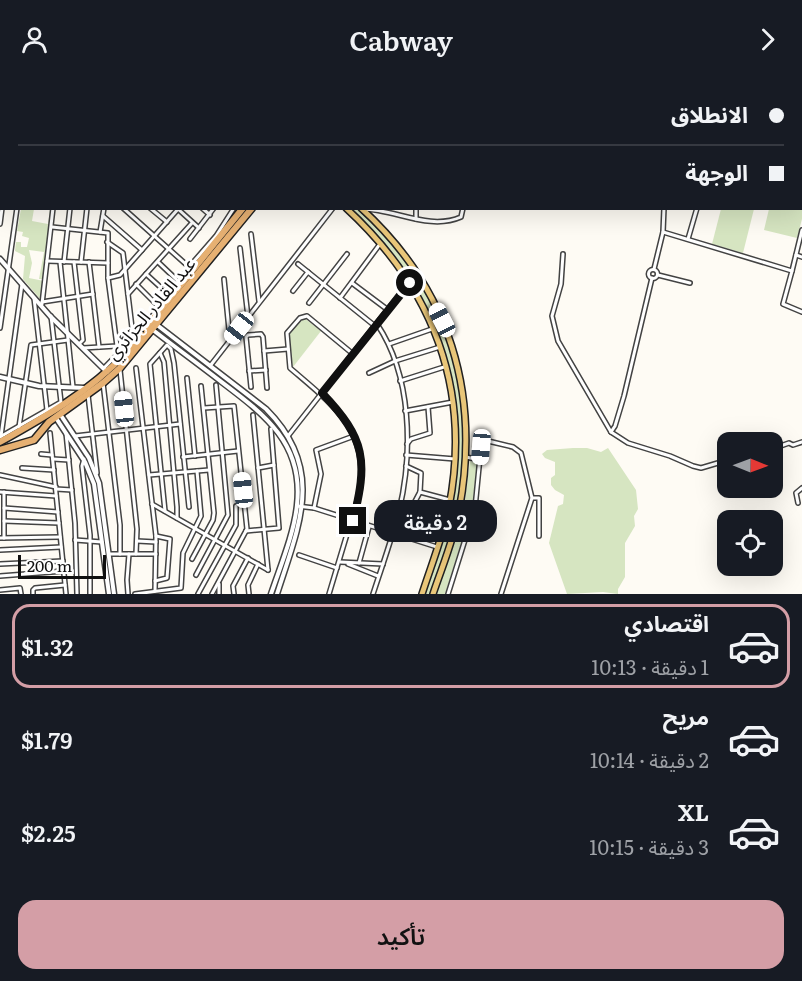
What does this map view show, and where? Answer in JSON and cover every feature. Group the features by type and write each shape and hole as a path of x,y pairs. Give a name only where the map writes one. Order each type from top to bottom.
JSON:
{"highway":[{"name":"عبد القادر الجزائري","path":"0,450 34,440 49,422 87,392 105,371 125,354 237,210"},
{"name":"عبد القادر الجزائري","path":"0,442 19,429 35,423 103,383 120,368 250,210"},
{"path":"35,423 40,426 41,433"},
{"path":"19,429 18,440 25,443"}],"main road":[{"path":"348,210 381,243 410,283 440,347 453,402 455,459 450,500 422,594"},
{"path":"363,210 403,252 419,277 442,320 458,367 466,412 466,457 458,514 433,594"}],"street":[{"path":"0,328 17,210"},
{"path":"42,303 53,210"},
{"path":"70,210 62,262 73,387"},
{"path":"81,262 87,210"},
{"path":"100,232 104,210"},
{"path":"125,210 189,267"},
{"path":"152,210 167,222"},
{"path":"108,278 120,275 177,210"},
{"path":"179,210 199,228"},
{"path":"204,210 210,215"},
{"path":"190,239 213,210"},
{"path":"0,259 3,266 42,303 50,316 105,371 133,336 144,327 189,267 237,210"},
{"path":"210,366 331,210"},
{"path":"373,210 416,219 448,221 461,217 463,210"},
{"path":"416,210 416,219"},
{"path":"652,278 649,272 654,269 663,232 664,210"},
{"path":"688,239 696,210"},
{"path":"103,216 142,250"},
{"path":"128,294 192,223"},
{"path":"52,227 108,233 108,278 117,346 81,346"},
{"path":"802,230 783,304 802,312"},
{"path":"663,232 792,271"},
{"path":"251,234 259,303"},
{"path":"107,242 123,253 133,336"},
{"path":"340,298 381,243"},
{"path":"240,248 248,317"},
{"path":"309,303 346,254"},
{"path":"563,254 561,284 552,316 558,342 611,432 628,443 668,455 693,466 701,468 717,463"},
{"path":"796,255 802,257"},
{"path":"47,261 108,263"},
{"path":"157,261 178,281"},
{"path":"74,262 83,340 81,346"},
{"path":"89,262 99,347"},
{"path":"298,264 376,325 395,360 400,381 405,411 406,466 400,508 373,594"},
{"path":"654,269 658,274 690,283"},
{"path":"293,291 308,272"},
{"path":"146,274 168,294"},
{"path":"611,432 624,396 652,278 658,274"},
{"path":"288,436 410,283 419,277"},
{"path":"224,279 230,340"},
{"path":"352,282 388,310"},
{"path":"22,284 0,436 19,429 61,402 50,316"},
{"path":"136,284 158,306"},
{"path":"42,303 93,294"},
{"path":"33,296 47,410"},
{"path":"329,594 342,562 353,521 363,473 360,452 347,422 322,393 290,368 288,332 300,318 305,316 353,354"},
{"path":"155,327 266,409 288,436 300,464 303,486 277,594"},
{"path":"155,327 271,422 285,443 294,463 300,506"},
{"path":"388,344 433,328"},
{"path":"251,387 247,336 262,335 267,388"},
{"path":"19,429 30,345 68,340"},
{"path":"165,511 150,364 167,345 171,349 189,507"},
{"path":"369,373 395,360 440,347"},
{"path":"264,351 288,350"},
{"path":"160,353 164,362 177,518"},
{"path":"400,381 446,366"},
{"path":"120,368 137,541 136,554"},
{"path":"136,368 156,536 154,591"},
{"path":"249,372 266,370"},
{"path":"0,377 44,386 73,387 87,392 109,554 107,560 109,594"},
{"path":"187,378 195,456"},
{"path":"103,383 120,525 120,554"},
{"path":"196,575 228,515 216,386"},
{"path":"192,559 213,520 214,513 201,387"},
{"path":"405,411 453,402"},
{"path":"204,408 234,406 246,531 212,594"},
{"path":"406,445 411,439 430,433 428,407"},
{"path":"58,415 66,432 86,458 96,491 102,542 114,594"},
{"path":"58,415 75,436 97,476"},
{"path":"152,504 268,570 253,416"},
{"path":"75,436 180,424"},
{"path":"246,531 279,528 271,429"},
{"path":"66,432 72,490 77,594"},
{"path":"50,433 66,594"},
{"path":"314,508 321,474 316,450 354,436"},
{"path":"448,594 475,508 481,447 488,441 513,447 521,453 532,498 501,594"},
{"path":"783,446 802,442"},
{"path":"183,457 239,451"},
{"path":"41,454 69,460"},
{"path":"406,455 455,459"},
{"path":"466,457 480,460"},
{"path":"86,458 82,466 91,541 90,594"},
{"path":"258,468 274,465"},
{"path":"400,508 411,509 420,492 421,473 406,466"},
{"path":"22,468 54,470"},
{"path":"149,475 210,470"},
{"path":"135,594 181,588 183,554 201,516 197,471"},
{"path":"0,475 72,490"},
{"path":"798,503 796,493 802,488"},
{"path":"56,496 2,492 4,521 2,538 60,537"},
{"path":"420,492 450,500"},
{"path":"532,498 539,498 539,536"},
{"path":"198,594 236,525 236,506"},
{"path":"300,506 314,508 437,547"},
{"path":"3,509 58,512"},
{"path":"4,521 59,523"},
{"path":"359,563 369,526"},
{"path":"155,581 167,578 170,539 156,536"},
{"path":"75,540 102,542"},
{"path":"137,541 156,542"},
{"path":"0,550 61,547"},
{"path":"109,554 156,554"},
{"path":"128,594 129,554"},
{"path":"299,555 338,568"},
{"path":"234,594 233,586 248,558"},
{"path":"0,564 63,561"},
{"path":"271,594 284,562"},
{"path":"342,562 383,564"},
{"path":"342,562 379,577"},
{"path":"249,594 248,585 258,564"},
{"path":"0,576 64,571"},
{"path":"219,580 219,594"},
{"path":"33,594 35,588 65,585"},
{"path":"0,590 20,588 21,594"}],"green space":[{"path":"21,210 34,210 32,221 50,224 44,279 39,279 44,252 29,250 32,263 29,278 44,281 41,300 23,279 25,256 15,251 16,242 21,242 21,247 27,247 29,238 22,236 23,232 17,231"},
{"path":"52,210 50,223 48,223"},
{"path":"351,210 358,210 373,224 414,273 409,276 383,241"},
{"path":"721,210 754,210 743,253 712,244"},
{"path":"769,210 802,210 797,238 764,230"},
{"path":"420,283 434,309 454,365 462,423 463,452 456,510 448,542 430,594 424,594 445,532 458,453 454,395 449,367 429,312 416,286"},
{"path":"303,317 321,331 293,367 289,334"},
{"path":"587,448 601,452 608,448 636,490 638,509 634,516 635,526 625,543 625,577 618,589 618,594 603,592 567,594 549,543 558,506 563,504 564,495 551,485 551,478 555,475 555,462 545,458 542,454 547,450"},
{"path":"470,461 477,463 472,508 445,594 437,594 464,508"}],"route":[{"path":"353,521 363,473 360,452 347,422 322,393 410,283"}]}
